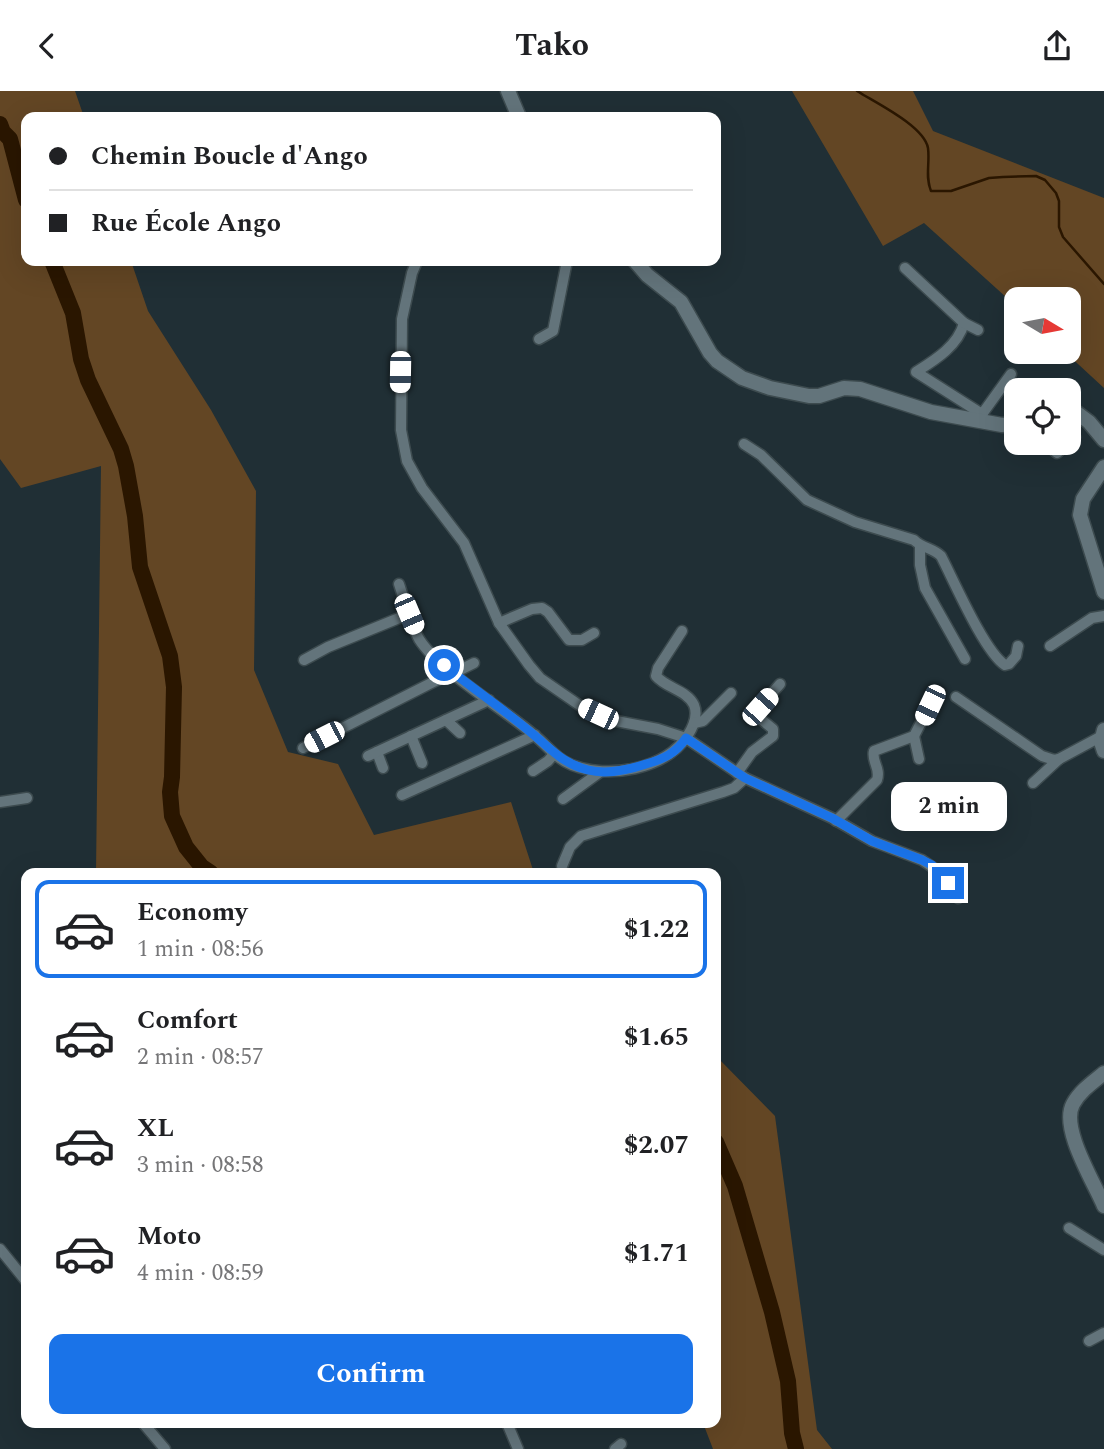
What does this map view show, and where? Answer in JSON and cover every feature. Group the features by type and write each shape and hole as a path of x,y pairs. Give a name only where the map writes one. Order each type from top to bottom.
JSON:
{"street":[{"path":"508,91 517,112"},
{"path":"415,266 402,319 400,390 403,446 413,474 464,543 499,623 540,678 582,707 616,721 686,738 741,776 872,841 932,865 958,898"},
{"path":"540,339 557,333 566,266"},
{"path":"639,266 681,302 710,353 733,373 790,393 819,396 844,388 860,389 919,409 980,417 1004,425"},
{"path":"905,268 964,323 978,330"},
{"path":"964,323 955,341 946,351 916,372 980,417"},
{"path":"980,417 1011,374"},
{"path":"1081,416 1102,433"},
{"path":"744,444 761,455 807,500 855,522 914,540 920,546 936,551 998,659 1005,665 1009,664 1016,656 1018,646"},
{"path":"1104,467 1086,492 1080,507 1081,524 1100,567 1104,592"},
{"path":"920,546 920,565 925,588 965,659"},
{"path":"399,583 409,614 426,648 535,735 554,754 570,764 600,772 614,772 660,760 675,752 686,738 694,723 695,708 692,702 656,676 658,668 682,631"},
{"path":"499,623 537,607 548,612 569,640 582,640 594,633"},
{"path":"304,660 328,647 409,614"},
{"path":"1050,646 1092,618 1104,616"},
{"path":"303,748 474,663"},
{"path":"562,866 570,847 581,836 734,788 752,751 773,736 773,729 756,715 780,684"},
{"path":"694,723 702,721 731,693"},
{"path":"956,697 1042,756 1059,759"},
{"path":"383,768 373,754 489,700"},
{"path":"919,759 914,736 930,705"},
{"path":"446,720 460,733"},
{"path":"1033,783 1059,759 1103,733 1104,751"},
{"path":"402,795 535,735"},
{"path":"411,736 422,763"},
{"path":"836,821 877,780 879,772 873,758 874,751 914,736"},
{"path":"533,771 554,754"},
{"path":"563,799 600,772"},
{"path":"0,802 27,798"},
{"path":"1104,1073 1080,1094 1072,1105 1069,1116 1073,1135 1104,1206"},
{"path":"1069,1228 1104,1250"},
{"path":"0,1249 21,1275"},
{"path":"1089,1341 1104,1333"},
{"path":"147,1428 165,1449"},
{"path":"509,1428 519,1449"}],"shaded area":[{"path":"0,91 75,91 82,112 21,112 21,266 133,266 148,311 211,410 256,491 254,670 288,752 338,764 374,835 511,802 532,868 96,868 101,466 21,488 0,459"},
{"path":"792,91 913,91 933,131 1104,198 1104,388 1078,364 1082,364 1082,287 1004,287 1004,295 924,223 883,246"},
{"path":"721,1061 775,1116 817,1430 832,1449 713,1449 705,1428 721,1428"}],"waterway":[{"path":"857,91 909,123 925,140 931,191 951,191 989,178 1036,176 1045,180 1059,201 1059,227 1063,237 1104,284"},
{"path":"0,124 10,139 21,181"},
{"path":"54,266 73,313 81,359 88,380 121,449 126,466 140,567 170,656 174,687 170,792 172,816 186,847 204,868"},
{"path":"721,1154 735,1186 772,1312 788,1381 792,1433 796,1449"}],"route":[{"path":"444,665 570,764 607,772 641,766 667,757 675,752 686,738 745,778 832,818 859,835 932,865 948,883"}]}
